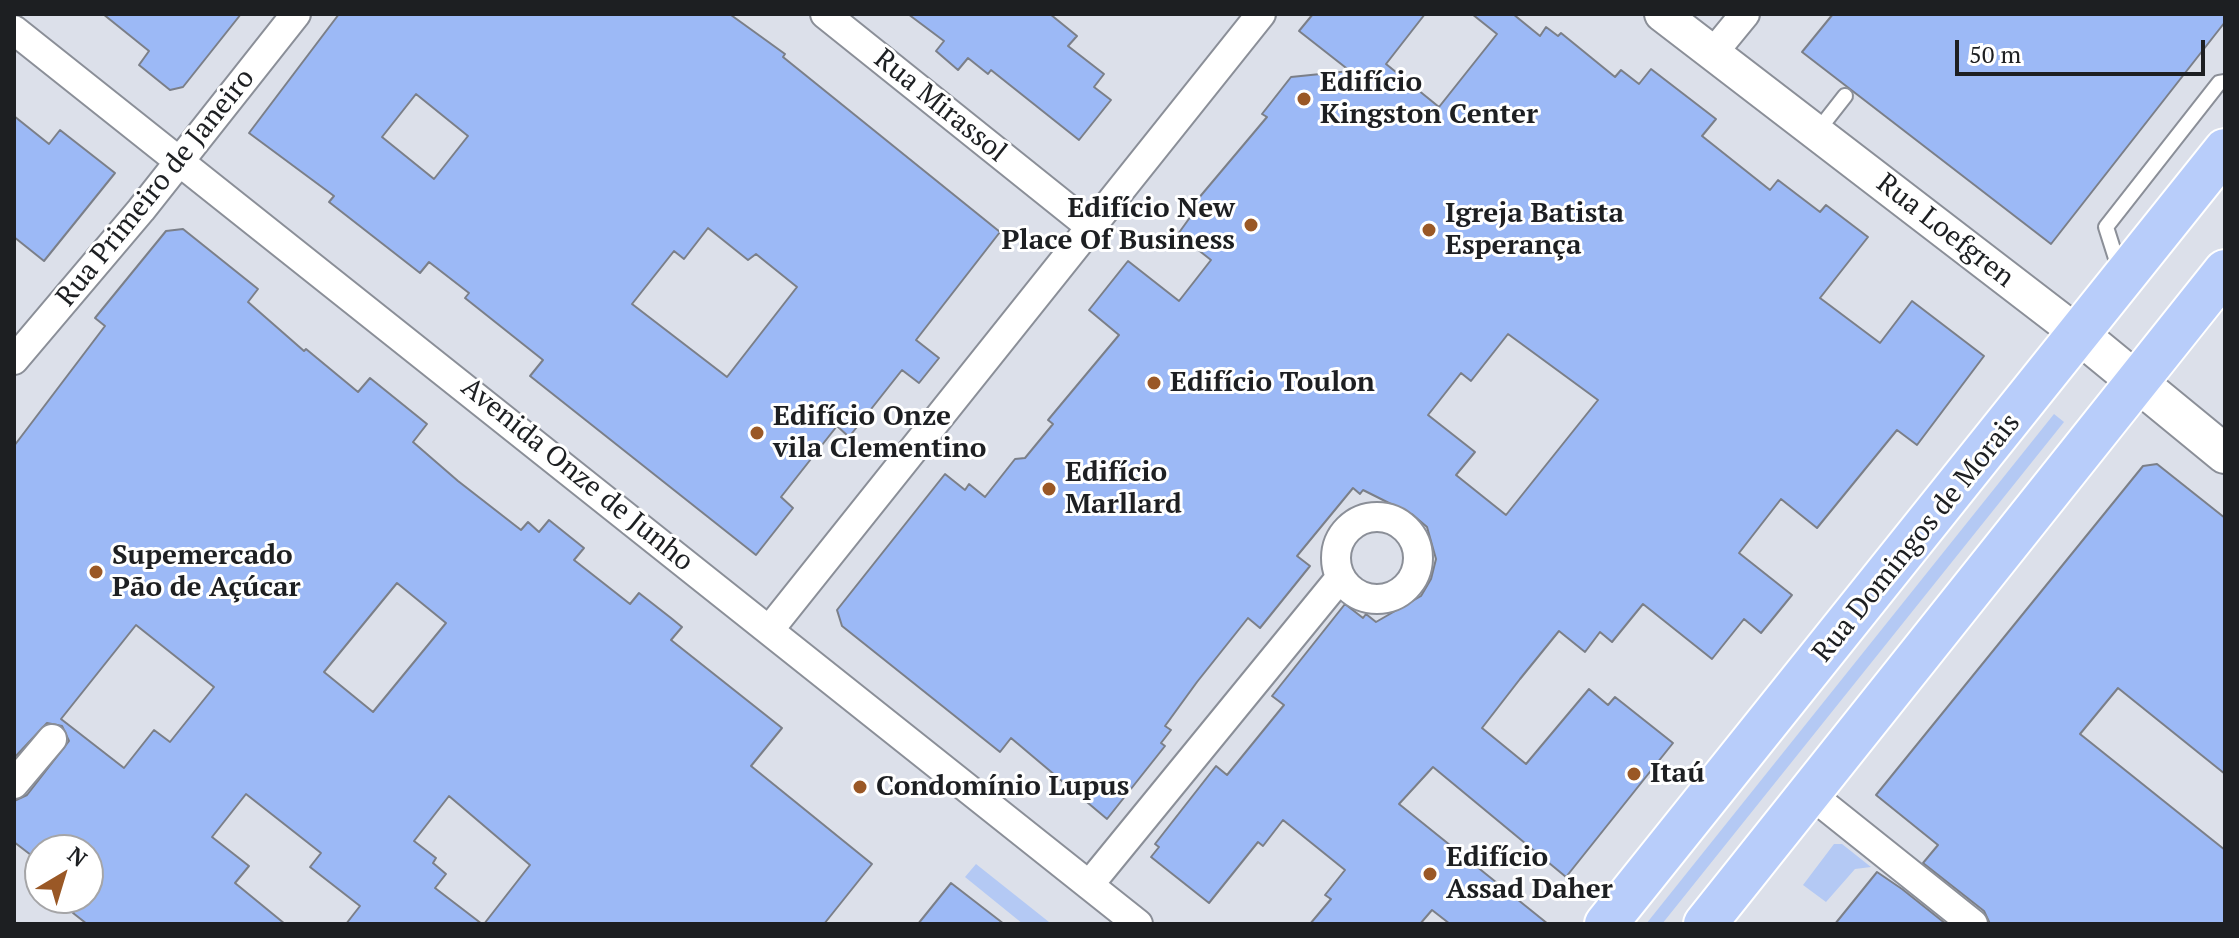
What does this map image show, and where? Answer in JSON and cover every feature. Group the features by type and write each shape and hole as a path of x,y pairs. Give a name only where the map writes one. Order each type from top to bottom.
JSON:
{"main road":[{"name":"Rua Domingos de Morais","path":"1606,924 2225,150"},
{"path":"1705,924 2225,271"},
{"name":"Rua Loefgren","path":"2080,335 2225,454"}],"street":[{"name":"Rua Primeiro de Janeiro","path":"14,360 180,161 296,14"},
{"name":"Rua Mirassol","path":"825,14 1092,228"},
{"path":"770,629 1261,14"},
{"name":"Rua Loefgren","path":"1662,14 2080,335"},
{"path":"1713,53 1745,14"},
{"name":"Avenida Onze de Junho","path":"14,30 1138,924"},
{"path":"1089,885 1340,578"},
{"path":"14,784 52,739"},
{"path":"1809,793 1973,924"}],"lane":[{"path":"2123,280 2106,227 2219,83 2225,82"},
{"path":"1816,133 1845,96"}],"shaded area":[{"path":"2054,414 2064,422 1662,924 1646,924"},
{"path":"1834,844 1842,844 1871,867 1855,869 1826,902 1803,885"},
{"path":"976,864 1049,922 1023,924 965,877"}],"building":[{"path":"103,14 241,14 183,87 170,90 139,65 149,51"},
{"path":"339,14 731,15 785,54 783,57 1000,232 916,340 939,358 919,383 902,370 849,437 837,426 781,497 793,508 756,555 530,376 543,360 465,298 469,293 429,262 420,273 329,202 334,196 249,133","holes":["416,94 468,136 434,179 382,137","708,228 748,260 756,254 797,287 727,377 632,304 674,251 684,259"]},
{"path":"908,14 1050,14 1077,36 1068,46 1104,74 1094,87 1111,100 1079,140 991,70 988,74 968,58 958,70 936,51 944,41"},
{"path":"1313,14 1425,14 1386,64 1439,107 1497,34 1472,14 1513,14 1540,36 1546,27 1558,36 1561,33 1615,77 1621,70 1639,84 1651,69 1716,119 1702,136 1770,190 1778,180 1820,212 1826,205 1868,237 1820,298 1880,343 1912,301 1984,356 1917,445 1897,430 1817,528 1781,499 1739,553 1792,595 1761,633 1744,619 1712,659 1643,604 1612,642 1600,632 1585,652 1559,631 1520,679 1482,728 1526,764 1589,689 1608,705 1615,697 1673,743 1566,877 1433,767 1399,804 1548,924 1450,924 1432,910 1420,924 1310,924 1331,899 1325,895 1345,870 1283,820 1263,846 1258,842 1209,903 1151,857 1159,847 1155,844 1216,766 1227,775 1284,705 1272,696 1345,604 1363,618 1366,614 1376,622 1421,596 1431,579 1436,559 1427,527 1413,515 1363,490 1360,494 1353,488 1297,556 1310,566 1260,628 1248,618 1197,682 1165,726 1171,730 1161,743 1165,746 1107,819 1011,738 1000,752 842,626 837,610 945,474 965,490 969,484 985,497 1015,459 1025,458 1053,424 1048,420 1119,335 1089,310 1128,261 1179,301 1211,260 1178,234 1191,216 1187,212 1267,117 1262,114 1291,77 1350,71 1299,31","holes":["1508,334 1598,400 1506,515 1456,475 1475,452 1428,415 1461,373 1471,381"]},
{"path":"1833,14 2225,14 2225,22 2051,244 1802,52"},
{"path":"14,116 49,144 60,130 115,173 44,261 14,237"},
{"path":"183,229 258,289 248,302 304,351 306,349 358,392 370,378 427,424 413,442 458,481 521,530 528,522 539,532 549,520 584,548 574,560 630,604 639,593 682,627 671,640 782,728 751,766 872,864 824,924 484,924 530,865 449,796 414,841 436,858 433,863 446,874 435,888 482,924 346,924 360,906 310,867 321,853 246,794 212,837 249,866 235,883 285,924 87,924 74,914 104,914 104,834 24,834 24,850 14,842 14,801 27,795 69,741 62,726 47,723 14,758 14,446 105,326 95,318 166,231","holes":["397,583 446,623 373,712 324,672","136,625 214,687 170,742 154,730 124,768 61,719"]},
{"path":"2157,464 2225,518 2225,774 2118,688 2080,734 2225,850 2225,924 1990,924 1984,911 1923,863 1938,845 1876,795 2143,466"},
{"path":"1877,872 1902,889 1946,924 1835,924"},
{"path":"951,883 1004,924 918,924"}],"place":[{"name":"Edifício Kingston Center","path":"1304,99"},
{"name":"Edifício New Place Of Business","path":"1251,225"},
{"name":"Igreja Batista Esperança","path":"1429,230"},
{"name":"Edifício Toulon","path":"1154,383"},
{"name":"Edifício Onze vila Clementino","path":"757,433"},
{"name":"Edifício Marllard","path":"1049,489"},
{"name":"Supemercado Pão de Açúcar","path":"96,572"},
{"name":"Itaú","path":"1634,774"},
{"name":"Condomínio Lupus","path":"860,787"},
{"name":"Edifício Assad Daher","path":"1430,874"}]}
